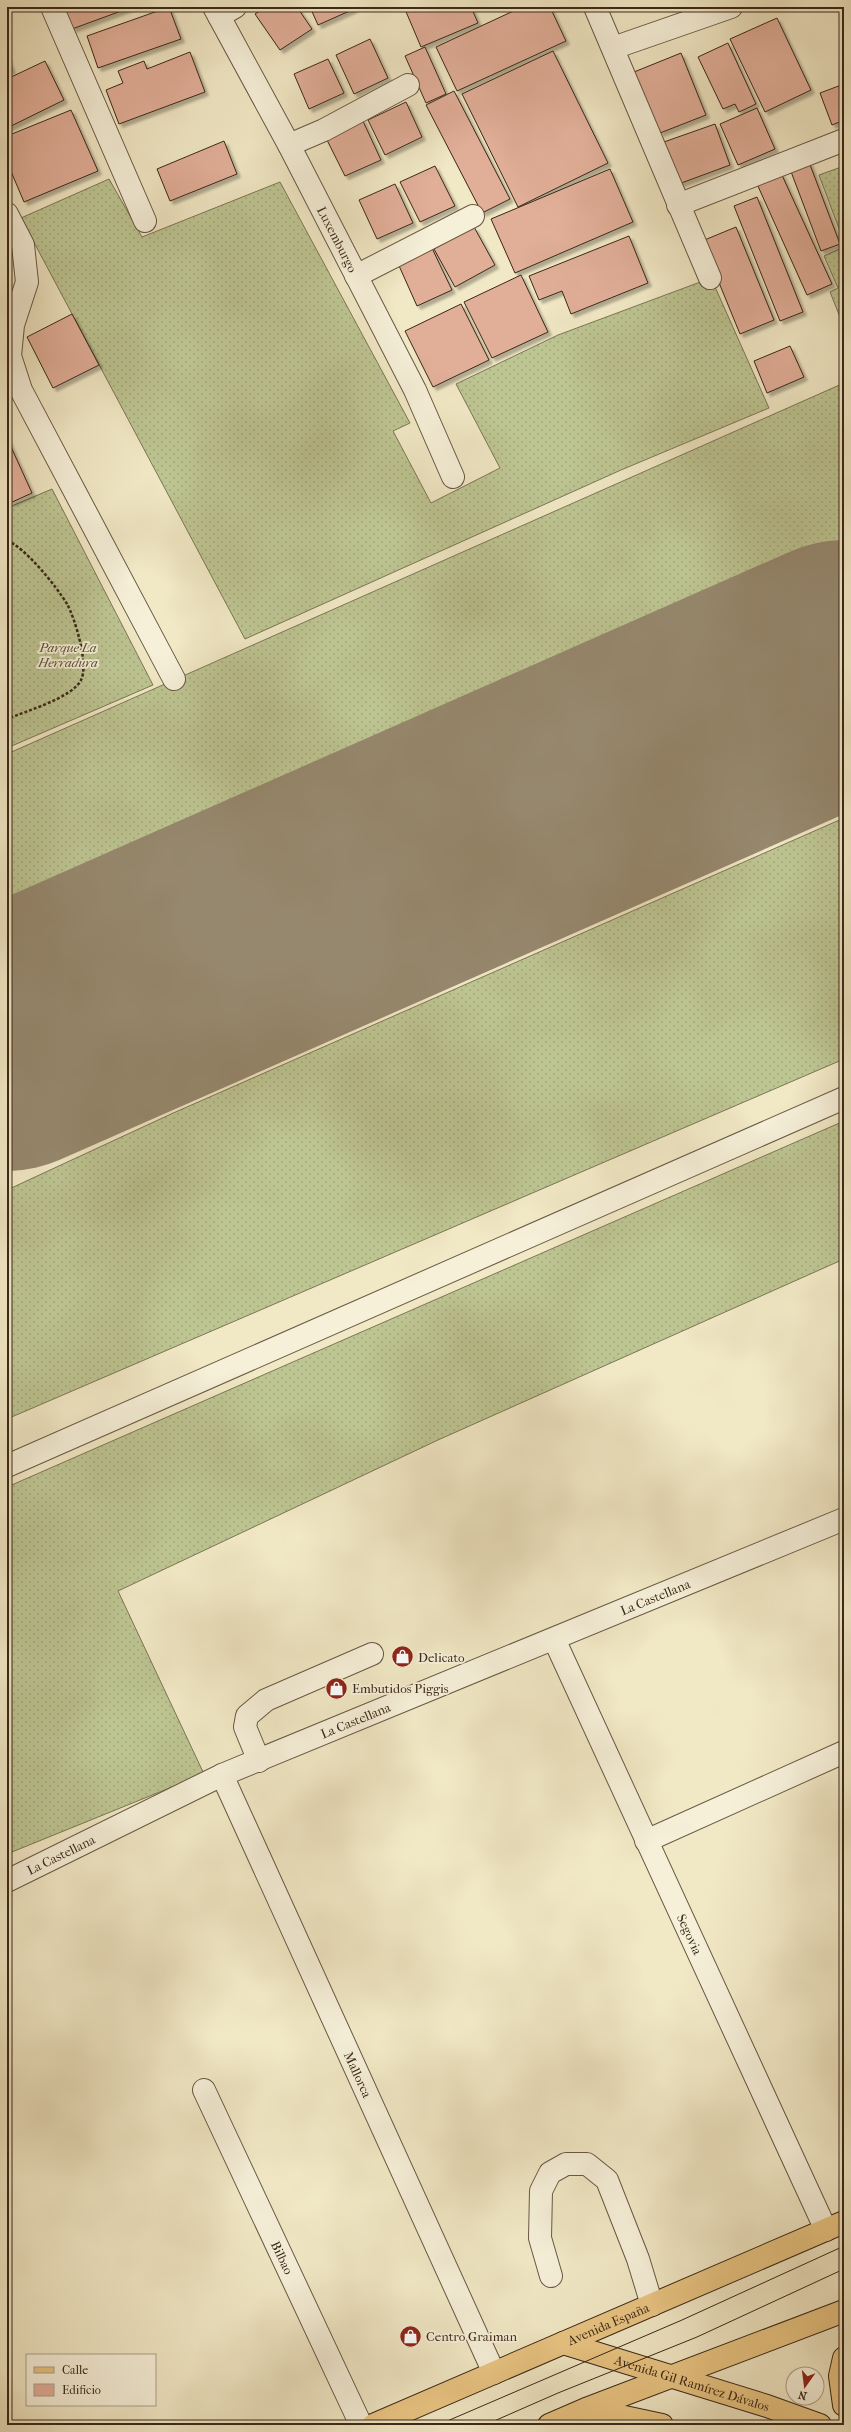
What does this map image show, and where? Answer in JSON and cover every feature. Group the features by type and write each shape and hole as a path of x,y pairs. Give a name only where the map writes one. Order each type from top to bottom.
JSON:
{"main road":[{"name":"Avenida España","path":"373,2425 835,2226"},
{"path":"549,2425 586,2409 844,2311"},
{"name":"Avenida Gil Ramírez Dávalos","path":"563,2344 670,2378 767,2406 820,2425"},
{"path":"844,2358 840,2376 844,2405"},
{"path":"586,2409 662,2425"}],"street":[{"path":"52,7 145,221"},
{"path":"595,7 710,278"},
{"path":"613,48 731,7"},
{"name":"Luxemburgo","path":"223,10 289,145 415,390 453,477"},
{"path":"289,145 324,130 408,85"},
{"path":"678,205 844,140"},
{"path":"7,214 23,245 27,282 13,325 10,356 21,390 174,679"},
{"path":"356,276 473,216"},
{"path":"7,1466 844,1098"},
{"name":"La Castellana","path":"7,1881 222,1775 844,1519"},
{"name":"Segovia","path":"554,1639 646,1841 835,2226"},
{"path":"259,1761 245,1727 246,1716 266,1700 372,1654"},
{"path":"646,1841 844,1752"},
{"name":"Mallorca","path":"222,1775 494,2373"},
{"name":"Bilbao","path":"204,2090 361,2425"},
{"path":"551,2276 540,2238 541,2192 550,2173 566,2164 588,2164 607,2180 638,2259 652,2305"}],"path":[{"path":"7,541 22,549 67,604 81,650 84,670 81,680 66,694 7,719"}],"green space":[{"path":"844,166 844,242 819,175"},
{"path":"109,179 142,237 280,182 410,423 393,431 431,503 500,468 456,384 558,335 711,278 769,408 621,470 245,639 21,218"},
{"path":"844,247 844,327 830,292 838,288 824,256"},
{"path":"844,383 844,543 7,913 7,754"},
{"name":"Parque La Herradura","path":"52,489 153,685 7,748 7,508"},
{"path":"844,818 844,1059 7,1419 7,1190 171,1114"},
{"path":"844,1121 844,1259 438,1440 118,1591 204,1774 7,1854 7,1487"}],"building":[{"path":"64,7 132,7 72,29"},
{"path":"169,7 181,39 98,68 87,36"},
{"path":"266,7 297,7 312,29 280,50 255,14"},
{"path":"310,7 353,7 354,9 318,25"},
{"path":"404,7 471,7 478,23 421,47"},
{"path":"522,7 550,7 566,41 457,91 436,47"},
{"path":"777,18 811,90 765,112 730,39"},
{"path":"370,39 388,78 354,94 336,55"},
{"path":"728,43 756,104 739,112 735,104 723,109 698,57"},
{"path":"425,47 446,94 426,103 405,56"},
{"path":"553,51 608,163 518,207 462,94"},
{"path":"190,52 205,92 119,124 106,90 123,83 118,71 144,61 147,69"},
{"path":"681,53 706,115 660,133 634,72"},
{"path":"7,57 12,70 7,72"},
{"path":"328,59 344,93 309,109 294,74"},
{"path":"45,61 64,100 7,128 7,79"},
{"path":"844,84 844,120 832,125 820,93"},
{"path":"454,91 510,199 482,213 426,105"},
{"path":"406,102 422,137 385,155 368,120"},
{"path":"757,108 775,149 738,165 720,124"},
{"path":"71,110 98,171 24,202 7,162 7,136"},
{"path":"362,119 381,160 345,176 325,136"},
{"path":"715,124 730,165 676,185 661,143"},
{"path":"224,141 237,174 170,201 157,169"},
{"path":"809,162 840,244 821,251 790,169"},
{"path":"435,166 455,206 420,222 400,182"},
{"path":"610,169 633,222 515,273 491,219"},
{"path":"781,173 832,284 807,295 757,184"},
{"path":"395,184 413,223 377,239 359,200"},
{"path":"757,197 803,312 780,321 734,206"},
{"path":"474,227 495,265 455,287 434,249"},
{"path":"736,227 774,320 740,334 702,241"},
{"path":"629,236 648,283 571,314 562,291 539,300 529,276"},
{"path":"430,244 452,290 417,306 396,259"},
{"path":"521,275 548,332 492,358 464,302"},
{"path":"461,304 489,360 433,387 405,331"},
{"path":"72,314 99,365 53,388 27,337"},
{"path":"790,346 804,377 767,393 754,361"},
{"path":"7,438 32,493 10,503 7,497"}],"runway":[{"path":"7,1040 844,671"}],"tram line":[{"path":"438,2425 682,2320 844,2246"},
{"path":"485,2425 558,2393 697,2337 844,2269"}],"place":[{"name":"Delicato","path":"403,1657"},
{"name":"Embutidos Piggis","path":"337,1688"},
{"name":"Centro Graiman","path":"410,2336"}]}
